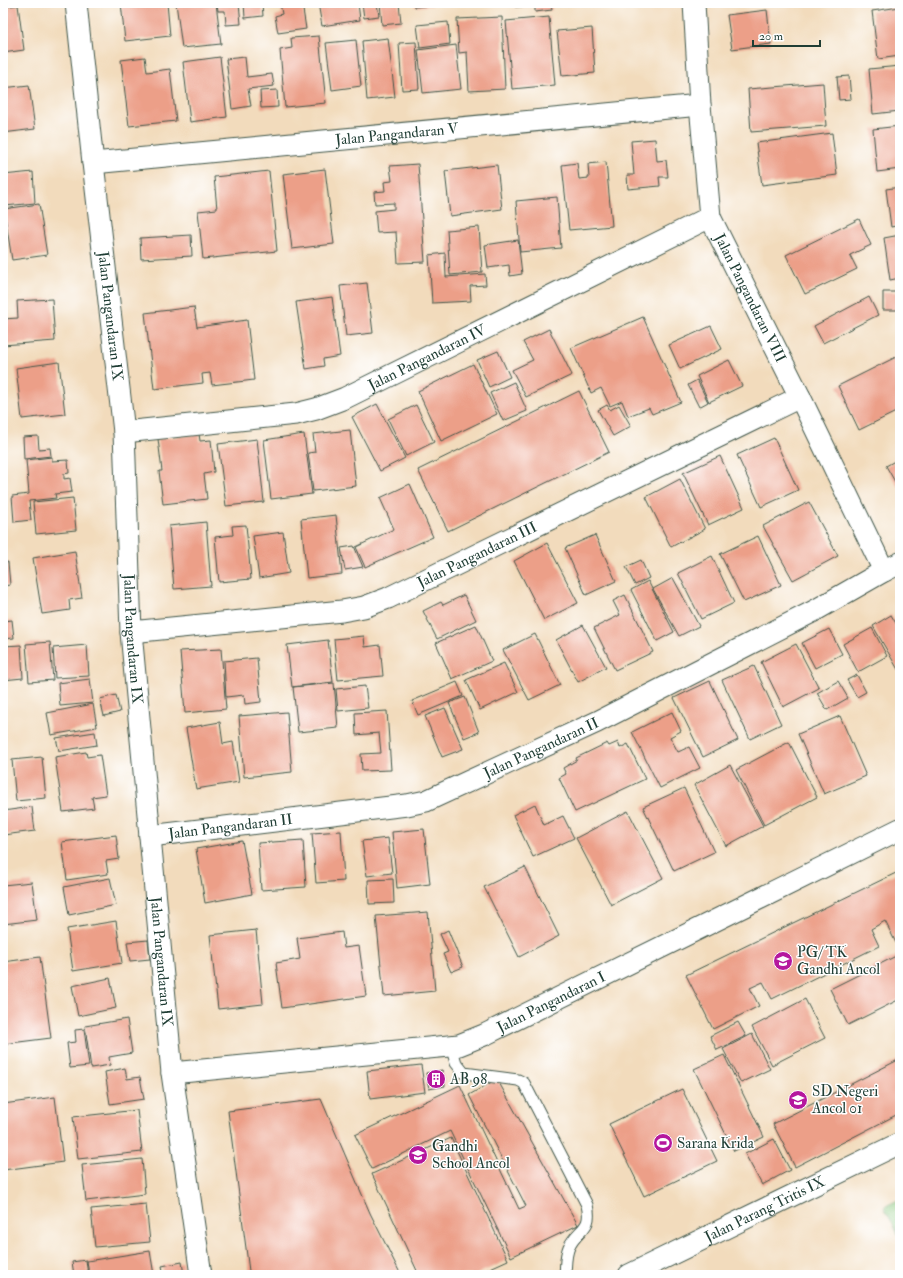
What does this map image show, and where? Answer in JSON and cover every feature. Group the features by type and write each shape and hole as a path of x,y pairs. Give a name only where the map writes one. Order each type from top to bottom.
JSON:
{"street":[{"name":"Jalan Pangandaran IX","path":"76,3 124,432 131,632 172,1072 201,1275"},
{"name":"Jalan Pangandaran VIII","path":"694,3 700,105 710,217 800,397 892,567"},
{"name":"Jalan Pangandaran V","path":"93,163 700,105"},
{"name":"Jalan Pangandaran IV","path":"124,432 296,414 316,409 345,398 710,217"},
{"name":"Jalan Pangandaran III","path":"131,632 342,611 364,607 388,598 800,397"},
{"name":"Jalan Pangandaran II","path":"150,836 407,805 426,801 455,789 604,719 814,611 892,567"},
{"name":"Jalan Pangandaran I","path":"172,1072 459,1045 484,1035 900,829"},
{"name":"Jalan Parang Tritis IX","path":"629,1275 900,1143"}],"lane":[{"path":"450,1046 456,1062 464,1073 518,1080 524,1083 583,1198 589,1214 586,1226 575,1238 566,1255 565,1275"}],"green space":[{"path":"900,1199 900,1238 884,1207"}],"building":[{"path":"121,3 167,3 170,36 125,41"},
{"path":"176,3 216,3 221,44 182,48"},
{"path":"217,3 239,3 241,24 226,25 225,11 218,11"},
{"path":"244,3 262,3 263,16 245,18"},
{"path":"280,3 302,3 306,29 278,33 275,16 282,14"},
{"path":"318,3 358,3 360,20 322,26"},
{"path":"362,3 377,3 379,16 364,18"},
{"path":"380,3 399,3 401,23 382,25"},
{"path":"414,3 444,3 444,4 415,7"},
{"path":"515,3 551,3 552,10 535,12 535,6 515,7"},
{"path":"18,5 24,50 3,53 3,7"},
{"path":"900,7 900,56 878,59 872,11"},
{"path":"767,10 771,44 732,49 727,15"},
{"path":"502,17 505,89 469,91 467,52 459,53 457,19"},
{"path":"549,17 555,85 512,89 506,21"},
{"path":"448,22 450,44 420,48 417,25"},
{"path":"592,28 595,73 562,76 557,31"},
{"path":"319,36 326,103 285,107 280,50 292,48 291,38"},
{"path":"388,38 395,97 367,100 362,41"},
{"path":"356,40 361,86 332,90 326,43"},
{"path":"416,42 419,89 402,90 399,43"},
{"path":"456,45 461,89 423,93 418,50"},
{"path":"145,57 147,72 170,69 176,121 129,126 121,60"},
{"path":"220,57 227,117 190,122 183,62"},
{"path":"245,57 247,77 272,74 274,86 248,89 251,106 232,109 226,59"},
{"path":"900,66 900,111 873,114 869,69"},
{"path":"849,76 851,99 839,100 837,77"},
{"path":"823,83 826,126 751,132 748,89"},
{"path":"29,85 35,129 3,133 3,88"},
{"path":"277,90 278,107 261,108 260,91"},
{"path":"900,126 900,169 877,172 873,129"},
{"path":"832,133 837,175 762,185 756,143"},
{"path":"655,139 657,161 666,160 668,177 659,177 660,186 628,189 627,175 634,175 631,141"},
{"path":"606,162 612,226 569,230 562,165 577,163 579,179 589,178 588,164"},
{"path":"418,164 425,262 398,263 396,232 377,233 375,211 394,209 394,203 375,204 374,192 385,191 384,182 392,181 390,166"},
{"path":"497,165 502,209 450,216 445,171"},
{"path":"325,169 334,244 292,249 283,174"},
{"path":"269,171 277,251 203,259 198,211 217,209 214,177"},
{"path":"33,172 35,203 5,206 3,175"},
{"path":"900,187 900,225 891,227 886,189"},
{"path":"557,197 561,248 520,252 516,201"},
{"path":"39,204 47,255 12,260 4,209"},
{"path":"859,219 871,245 850,255 857,269 805,294 786,255"},
{"path":"479,227 482,272 450,275 447,230"},
{"path":"191,235 192,256 141,259 140,238"},
{"path":"900,235 900,278 890,280 884,238"},
{"path":"518,240 522,274 510,276 509,265 488,268 485,245"},
{"path":"445,253 446,277 485,274 486,285 470,286 471,301 432,303 429,255"},
{"path":"367,283 373,333 346,336 340,286"},
{"path":"883,292 900,292 900,310 883,310"},
{"path":"332,297 340,356 323,359 324,366 306,369 296,302"},
{"path":"869,297 878,315 823,343 814,326"},
{"path":"52,299 55,341 3,345 3,319 18,318 17,301"},
{"path":"194,307 197,327 247,320 254,380 212,385 210,373 202,374 203,383 154,389 145,313"},
{"path":"643,317 681,402 652,414 649,408 628,416 622,401 610,406 601,388 591,393 571,348"},
{"path":"711,326 722,349 680,369 669,345"},
{"path":"549,329 572,375 526,397 512,370 533,360 523,342"},
{"path":"498,351 510,377 489,387 477,360"},
{"path":"898,356 900,360 900,410 859,430 838,386"},
{"path":"729,360 742,386 709,402 697,376"},
{"path":"59,362 65,414 22,419 16,368"},
{"path":"473,364 497,414 441,441 418,391"},
{"path":"697,380 708,402 699,407 688,385"},
{"path":"514,382 527,411 503,421 490,393"},
{"path":"579,391 609,452 448,531 418,470"},
{"path":"377,404 405,458 380,471 352,417"},
{"path":"416,405 434,442 406,456 388,419"},
{"path":"607,405 610,410 619,405 631,426 613,436 598,410"},
{"path":"350,430 356,486 313,491 308,453 315,452 313,434"},
{"path":"199,434 200,441 211,440 214,472 204,474 207,499 163,504 159,471 162,471 158,439"},
{"path":"304,434 312,494 271,499 264,440"},
{"path":"38,436 39,449 50,448 51,456 24,459 23,437"},
{"path":"774,438 798,490 761,507 737,455"},
{"path":"257,439 264,502 226,506 218,444"},
{"path":"720,456 744,508 708,525 683,473"},
{"path":"52,457 52,461 68,460 69,473 64,474 64,479 70,478 72,492 55,494 56,498 29,501 31,520 14,522 12,496 29,494 26,460"},
{"path":"900,458 900,486 898,487 886,466"},
{"path":"680,479 705,529 671,547 646,497"},
{"path":"410,484 433,537 365,567 356,547 394,529 380,498"},
{"path":"73,498 76,530 36,534 33,502"},
{"path":"809,502 838,556 793,580 763,526"},
{"path":"336,515 342,574 307,578 301,519"},
{"path":"206,522 211,586 174,589 169,526"},
{"path":"246,525 251,579 219,582 215,537 233,535 232,526"},
{"path":"283,532 289,573 259,578 253,536"},
{"path":"595,535 616,581 586,595 565,548"},
{"path":"758,536 781,585 744,602 720,554"},
{"path":"547,543 578,603 544,620 514,561"},
{"path":"354,546 363,567 345,570 341,548"},
{"path":"75,551 82,598 69,600 70,610 42,614 33,558"},
{"path":"712,556 734,603 701,619 678,573"},
{"path":"641,560 649,578 635,585 626,567"},
{"path":"8,562 10,585 3,586 3,563"},
{"path":"673,578 699,626 679,636 653,589"},
{"path":"648,581 674,632 657,641 631,590"},
{"path":"464,595 476,620 437,639 423,611 441,602 443,605"},
{"path":"625,595 653,652 615,670 594,628 620,615 613,601"},
{"path":"891,615 900,630 900,673 873,626"},
{"path":"12,620 14,638 3,639 3,621"},
{"path":"476,625 492,661 452,679 436,643"},
{"path":"583,625 606,667 578,682 556,640"},
{"path":"872,628 887,656 858,672 843,644"},
{"path":"829,629 842,654 815,668 802,643"},
{"path":"535,634 560,685 529,700 503,650"},
{"path":"364,636 365,647 380,645 383,676 338,680 334,639"},
{"path":"328,640 333,682 292,687 287,645"},
{"path":"50,642 53,680 29,682 26,644"},
{"path":"796,644 819,688 783,707 761,662"},
{"path":"21,645 23,678 3,680 3,646"},
{"path":"87,645 89,676 55,678 53,648"},
{"path":"221,649 226,709 185,713 180,651"},
{"path":"257,658 261,702 245,704 244,695 226,697 224,661"},
{"path":"504,663 518,692 480,710 466,680"},
{"path":"754,666 781,724 750,739 722,680"},
{"path":"857,675 866,692 857,697 847,680"},
{"path":"90,679 93,703 60,706 58,683"},
{"path":"710,681 738,740 703,757 674,698"},
{"path":"838,681 848,698 827,710 817,693"},
{"path":"457,682 463,696 418,715 412,701"},
{"path":"334,683 338,728 298,732 293,687"},
{"path":"365,686 368,708 338,711 336,689"},
{"path":"116,695 120,712 104,716 100,699"},
{"path":"465,697 479,732 464,738 449,703"},
{"path":"93,704 97,727 51,735 47,713"},
{"path":"445,708 463,749 442,757 425,716"},
{"path":"387,711 391,770 362,771 361,754 381,753 379,733 356,735 355,713"},
{"path":"287,712 292,772 244,777 239,716"},
{"path":"672,712 681,731 670,737 678,752 689,747 700,768 660,788 632,732"},
{"path":"840,716 866,776 824,794 798,734"},
{"path":"220,722 223,744 233,742 239,782 196,789 186,728"},
{"path":"95,732 97,745 59,751 56,738"},
{"path":"618,742 620,748 628,744 645,779 575,812 559,778 566,774 563,768 577,760 576,758 607,743 609,746"},
{"path":"789,742 817,797 764,825 736,770"},
{"path":"86,752 87,757 100,755 106,795 92,797 94,808 63,812 55,757"},
{"path":"42,757 46,798 16,801 12,760"},
{"path":"730,765 763,826 726,846 694,785"},
{"path":"684,788 714,852 674,871 643,807"},
{"path":"535,804 544,825 563,816 574,838 533,857 513,815"},
{"path":"32,807 35,831 3,835 3,811"},
{"path":"628,811 663,878 611,905 576,838"},
{"path":"424,829 430,884 397,888 392,832"},
{"path":"341,831 344,881 316,883 312,833"},
{"path":"116,835 119,859 106,861 108,874 67,880 62,842"},
{"path":"388,838 392,873 367,876 362,841"},
{"path":"303,840 306,887 261,890 258,843"},
{"path":"242,841 252,894 205,903 196,849"},
{"path":"525,867 559,936 519,957 484,887"},
{"name":"PG/ TK Gandhi Ancol","path":"900,871 900,940 896,943 885,921 871,929 879,946 772,999 763,982 750,988 759,1006 713,1029 686,975"},
{"path":"110,878 116,905 69,915 64,887"},
{"path":"393,879 394,903 369,904 368,880"},
{"path":"32,882 37,920 3,924 3,885"},
{"path":"428,912 435,991 384,996 376,916"},
{"path":"116,921 122,963 73,971 67,929"},
{"path":"256,930 263,1004 218,1009 210,935"},
{"path":"448,930 463,967 451,972 443,954 448,952 440,934"},
{"path":"342,932 344,948 359,946 366,996 282,1008 276,963 300,959 297,938"},
{"path":"148,940 150,959 130,961 127,942"},
{"path":"900,954 900,999 848,1025 830,989"},
{"path":"40,957 51,1038 3,1044 3,962"},
{"path":"110,978 116,1008 78,1016 72,986"},
{"path":"805,999 825,1038 772,1065 752,1027"},
{"path":"127,1019 132,1053 109,1057 110,1065 91,1068 85,1026"},
{"path":"738,1022 746,1036 717,1050 710,1036"},
{"path":"84,1029 89,1066 70,1068 67,1043 76,1042 75,1030"},
{"path":"752,1034 770,1069 741,1083 723,1049"},
{"path":"724,1055 764,1137 734,1151 694,1069"},
{"path":"900,1059 900,1113 795,1167 773,1124"},
{"path":"421,1065 425,1092 370,1099 367,1071"},
{"path":"125,1068 127,1079 140,1077 144,1099 110,1104 105,1072"},
{"name":"AB 98","path":"442,1070 445,1086 429,1089 426,1073"},
{"path":"497,1079 578,1225 511,1257 450,1131 372,1169 355,1135 460,1085 519,1209 526,1206 469,1095"},
{"name":"Sarana Krida","path":"682,1089 717,1161 644,1196 609,1124"},
{"path":"55,1097 63,1162 3,1170 3,1104"},
{"path":"321,1099 370,1213 401,1275 251,1275 249,1271 228,1111"},
{"path":"137,1110 142,1152 78,1159 73,1117"},
{"path":"451,1138 508,1260 475,1275 419,1275 372,1174"},
{"path":"774,1139 790,1170 762,1185 745,1154"},
{"path":"142,1159 145,1194 86,1201 82,1165"},
{"path":"146,1204 150,1242 95,1247 91,1209"},
{"path":"150,1251 154,1275 89,1275 87,1261"},
{"path":"86,1260 88,1275 74,1275 72,1262"},
{"path":"182,1262 184,1275 164,1275 162,1266"}],"place":[{"name":"PG/ TK Gandhi Ancol","path":"783,961"},
{"name":"AB 98","path":"436,1079"},
{"name":"SD Negeri Ancol 01","path":"798,1100"},
{"name":"Sarana Krida","path":"663,1143"},
{"name":"Gandhi School Ancol","path":"418,1155"}]}
